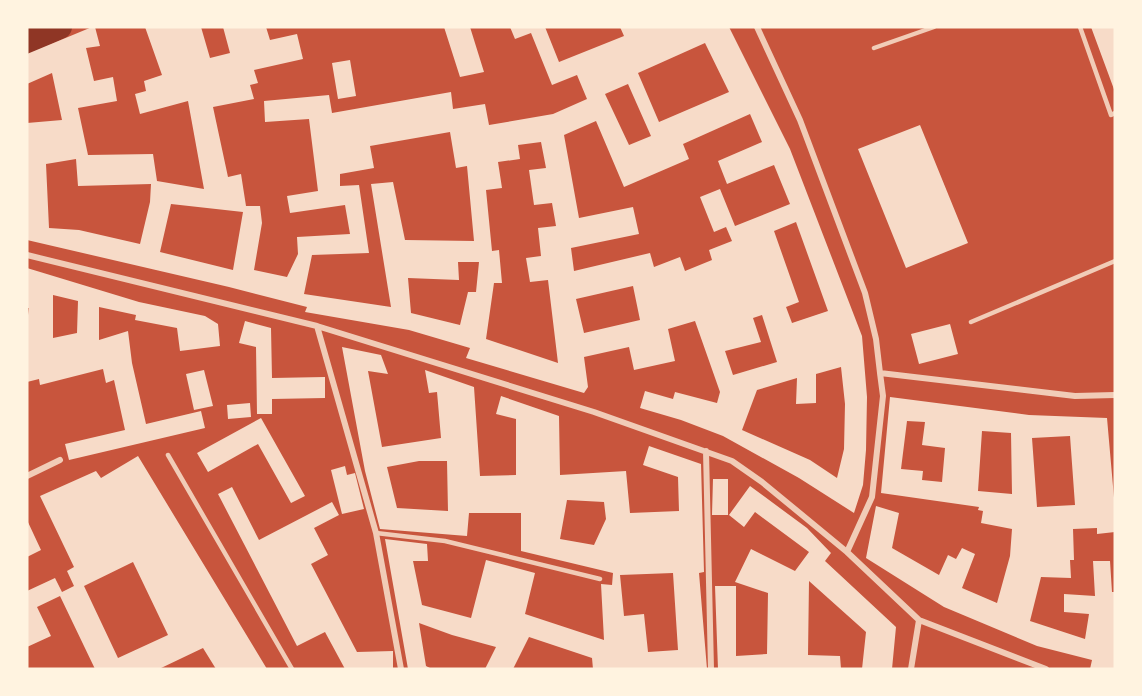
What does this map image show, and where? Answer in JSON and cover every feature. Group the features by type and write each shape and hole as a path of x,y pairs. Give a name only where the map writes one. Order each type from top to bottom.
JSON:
{"street":[{"path":"757,27 800,120 865,293 876,339 883,396 872,497 847,552"},
{"path":"27,255 317,326 594,412 732,461 762,482 847,552 919,620 1046,669"},
{"path":"317,326 376,533 401,669"},
{"path":"880,373 1075,396 1115,395"},
{"path":"706,451 711,669"},
{"path":"27,476 60,460"},
{"path":"911,669 919,620"}],"lane":[{"path":"874,48 934,27"},
{"path":"1080,27 1111,115 1115,113"},
{"path":"971,322 1115,261"},
{"path":"168,455 292,669"},
{"path":"376,533 445,541 600,579"}],"building":[{"path":"95,27 100,46 86,48 94,81 113,77 117,101 78,108 88,155 153,154 157,181 204,189 188,101 140,114 135,94 146,91 144,81 162,75 145,27 201,27 210,58 230,53 223,27 266,27 270,40 297,34 303,59 254,70 258,83 250,85 254,99 213,107 228,177 241,174 246,206 260,206 262,223 254,270 287,277 298,254 297,237 350,234 345,205 290,213 287,196 318,191 309,119 265,122 264,101 329,95 332,113 451,92 453,109 485,104 489,125 553,114 587,99 577,75 552,85 531,33 515,39 510,27 545,27 559,62 624,36 620,27 729,27 790,149 862,336 867,397 866,450 863,485 854,513 799,478 723,436 640,408 645,391 673,399 675,392 717,403 720,392 695,321 668,329 675,361 634,370 629,347 584,357 588,387 584,393 466,358 470,348 409,330 305,312 307,307 27,240 27,123 62,120 52,73 27,84 27,54","holes":["705,43 729,92 659,122 638,73","628,84 651,136 629,145 605,94","750,114 762,142 718,161 727,184 774,165 790,204 735,226 720,189 700,197 714,232 726,227 732,241 709,250 712,260 685,271 680,257 654,267 650,253 574,271 571,248 639,234 633,207 579,218 564,135 596,121 624,187 689,159 683,144","450,132 456,168 467,166 474,241 405,240 393,182 371,184 391,307 304,294 312,255 369,253 359,185 340,186 340,174 374,168 370,146","541,142 546,168 529,170 534,205 552,203 556,226 538,228 541,256 526,258 530,282 548,280 558,363 486,339 494,283 502,283 499,250 492,251 486,190 502,188 498,162 520,159 518,145","76,159 78,186 151,184 150,202 140,244 79,230 49,228 46,164","171,204 243,212 233,270 160,252","796,222 828,311 792,323 786,307 799,302 774,231","458,262 479,262 476,292 468,292 460,325 411,313 408,278 459,280","633,286 640,320 584,333 576,299","762,315 777,362 733,375 725,351 761,342 753,318","841,367 845,404 844,449 837,478 810,460 742,430 757,390 797,378 796,404 816,403 816,374"]},
{"path":"444,27 470,27 484,72 460,77"},
{"path":"1091,27 1115,27 1115,92"},
{"path":"350,60 356,96 338,99 332,63"},
{"path":"920,125 968,243 906,268 858,149"},
{"path":"27,268 139,302 205,316 218,324 220,346 180,351 177,328 135,320 136,315 99,307 99,340 128,331 132,363 146,424 201,411 205,428 69,460 65,444 125,430 114,380 106,383 103,369 40,385 39,379 27,382 29,308 27,308","holes":["53,295 78,301 77,333 53,338"]},
{"path":"245,321 271,328 272,378 325,377 325,398 272,399 272,414 257,414 256,347 239,343"},
{"path":"950,324 958,354 919,364 911,334"},
{"path":"342,347 381,355 388,374 368,371 382,447 441,438 437,392 429,393 425,370 474,387 480,476 516,475 516,419 496,414 501,396 559,416 560,475 626,471 630,513 679,511 678,477 643,465 649,446 701,464 704,572 699,573 707,669 593,669 592,658 529,637 513,669 485,669 496,647 419,623 426,666 432,669 408,669 385,539 427,544 428,561 413,561 422,605 471,618 486,560 535,573 525,614 604,640 601,584 612,585 613,573 521,551 521,513 469,513 467,536 380,529 365,471","holes":["419,461 447,461 448,511 397,508 387,467","567,500 604,502 606,519 594,545 560,539","673,573 678,650 648,652 644,614 624,616 620,575"]},
{"path":"204,370 213,406 194,410 186,374"},
{"path":"890,397 1029,415 1107,418 1115,532 1097,534 1097,528 1073,529 1074,560 1070,560 1071,578 1041,577 1030,621 1085,639 1089,614 1064,612 1064,594 1095,596 1093,561 1110,561 1112,592 1115,592 1115,669 1090,669 1092,660 1037,646 944,607 866,558 876,506 899,513 892,548 939,575 948,555 956,559 962,548 975,554 962,588 997,603 1010,556 1012,529 981,523 983,511 978,510 979,507 881,493","holes":["907,421 925,422 922,445 945,448 942,482 922,480 923,471 901,469","982,431 1011,433 1012,494 978,491","1070,436 1075,505 1037,507 1032,438"]},
{"path":"250,403 251,417 228,419 227,405"},
{"path":"261,418 305,496 291,503 258,444 208,472 197,453"},
{"path":"138,456 267,669 216,669 203,648 159,669 95,669 60,596 37,607 51,636 27,647 27,591 55,578 62,592 74,586 67,571 74,567 40,496 96,471 101,478","holes":["133,562 168,635 118,658 84,586"]},
{"path":"345,466 347,475 355,473 364,509 342,514 331,470"},
{"path":"713,479 728,479 728,515 712,515"},
{"path":"750,486 807,528 831,553 825,561 896,627 892,669 862,669 866,632 809,581 808,655 840,656 841,669 718,669 715,586 736,586 736,656 767,654 768,593 735,582 751,549 795,571 809,552 755,512 744,527 729,515"},
{"path":"232,487 259,540 332,502 339,515 314,528 328,555 311,564 357,652 393,651 393,669 345,669 325,632 297,646 218,494"},
{"path":"27,520 41,550 27,557"}],"waterway":[{"path":"27,42 60,27"}]}
